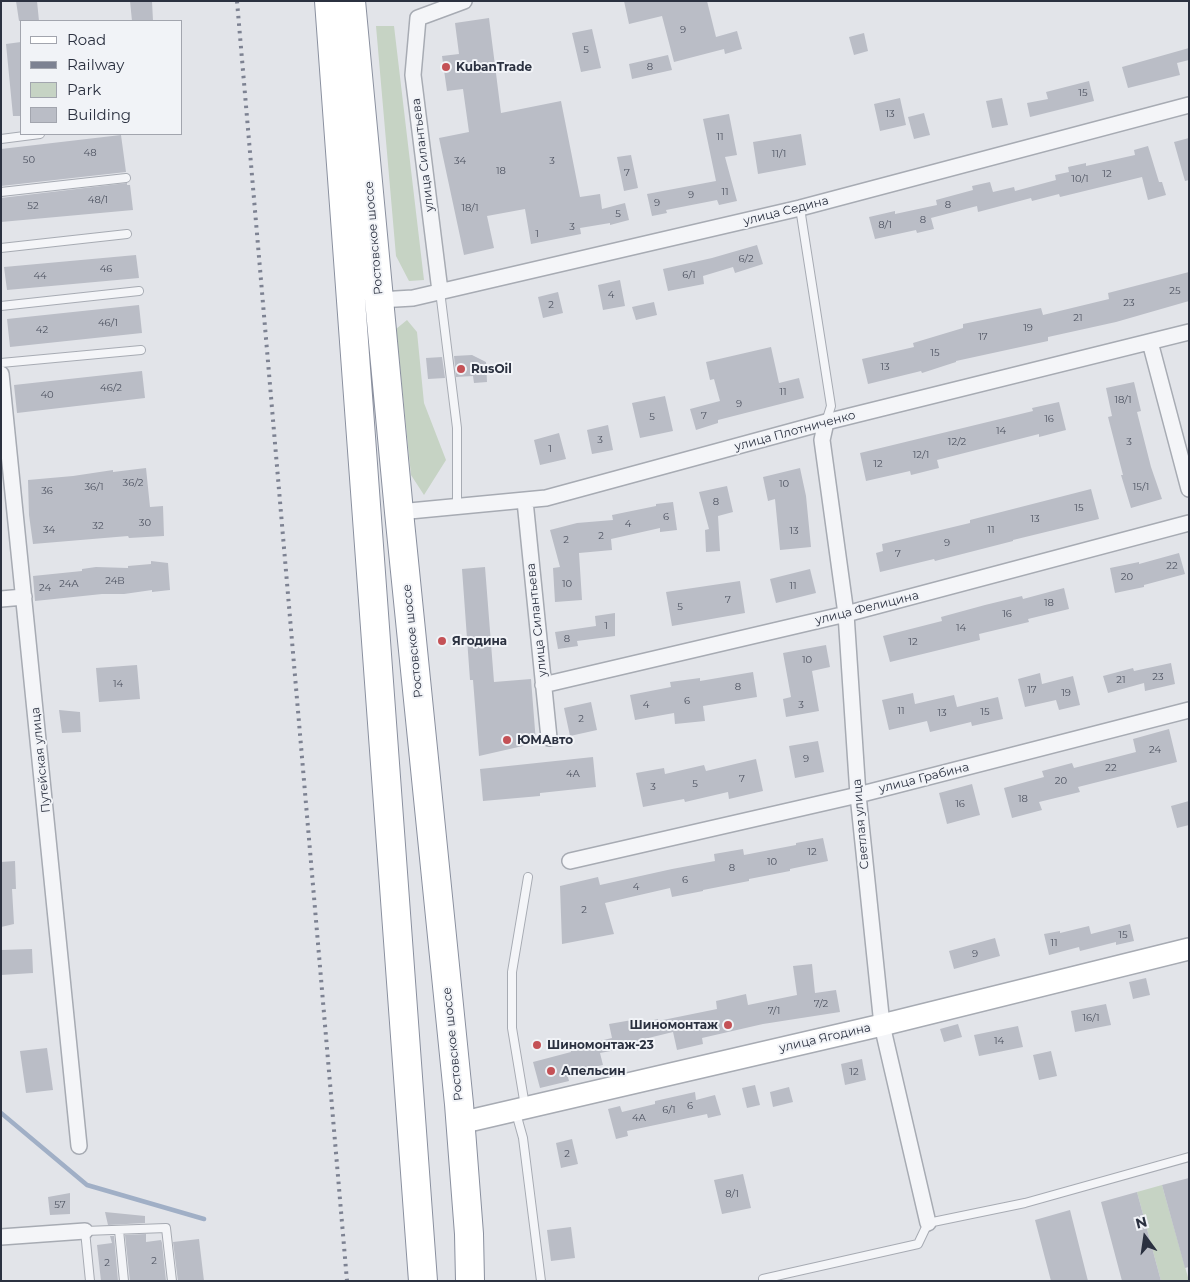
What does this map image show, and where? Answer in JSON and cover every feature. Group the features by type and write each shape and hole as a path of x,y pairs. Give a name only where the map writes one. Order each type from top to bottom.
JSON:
{"highway":[{"path":"329,1 424,1281"},
{"name":"Ростовское шоссе","path":"351,1 399,512 460,1123 470,1281"},
{"path":"387,789 399,773 406,771 418,775 427,786"}],"street":[{"name":"улица Силантьева","path":"440,291 413,76 418,18 464,1"},
{"name":"улица Седина","path":"380,300 412,298 800,208 1189,105"},
{"name":"улица Плотниченко","path":"399,512 525,502 546,498 826,422 1189,332"},
{"path":"1150,342 1189,490"},
{"name":"Путейская улица","path":"1,374 79,1146"},
{"name":"Светлая улица","path":"826,422 822,440 846,614 858,795 882,1025 928,1223"},
{"name":"улица Силантьева","path":"525,502 549,738"},
{"name":"улица Фелицина","path":"543,685 846,614 1189,523"},
{"path":"1,599 24,597"},
{"name":"улица Грабина","path":"570,861 858,795 1189,710"},
{"name":"улица Ягодина","path":"460,1123 882,1025 1189,949"},
{"path":"1,1237 85,1231"}],"lane":[{"path":"1,139 32,135"},
{"path":"1,192 126,178"},
{"path":"800,208 832,406 826,422"},
{"path":"1,248 127,234"},
{"path":"1,306 139,291"},
{"path":"440,291 457,428 457,507"},
{"path":"1,363 141,350"},
{"path":"528,877 512,972 512,1028 523,1138 541,1281"},
{"path":"763,1279 918,1244 928,1223 1025,1203 1189,1157"},
{"path":"90,1281 85,1231 166,1228 172,1281"},
{"path":"119,1230 124,1281"}],"green space":[{"path":"376,26 394,26 424,280 409,281 396,256"},
{"path":"407,320 417,332 424,403 446,460 424,495 411,475 396,329"},
{"path":"1162,1185 1189,1281 1161,1281 1137,1192"}],"building":[{"path":"16,1 37,1 39,20 19,21"},
{"path":"130,1 152,1 153,20 132,20"},
{"path":"624,1 707,1 716,37 737,31 742,49 725,54 724,49 674,62 662,16 629,24"},
{"path":"489,18 501,113 561,101 580,197 600,194 602,209 625,203 629,220 610,225 610,223 580,228 581,234 531,244 525,209 487,216 494,248 464,255 439,138 469,132 463,89 447,91 442,56 459,54 455,23"},
{"path":"592,29 601,68 581,72 572,33"},
{"path":"864,33 868,51 854,55 849,37"},
{"path":"20,42 20,116 13,116 6,44"},
{"path":"1189,48 1189,60 1177,63 1180,75 1128,88 1122,67"},
{"path":"668,55 672,70 632,79 629,64"},
{"path":"1089,81 1094,101 1030,117 1027,103 1048,99 1046,92"},
{"path":"900,98 906,125 880,131 874,104"},
{"path":"1002,98 1008,125 992,128 986,101"},
{"path":"924,113 930,135 914,139 908,117"},
{"path":"729,114 737,155 725,157 737,201 719,205 717,200 666,210 667,213 652,216 647,194 716,181 703,119"},
{"path":"801,134 806,165 758,174 753,142"},
{"path":"121,135 126,172 1,186 1,149"},
{"path":"1189,138 1189,180 1185,181 1174,142"},
{"path":"1148,146 1159,182 1162,182 1166,195 1148,200 1142,177 1060,197 1059,194 1032,201 1031,198 978,212 977,206 931,218 934,229 917,233 916,230 875,239 869,217 895,211 895,214 937,205 936,200 973,190 972,186 990,182 993,192 1014,187 1015,191 1056,180 1055,175 1069,172 1068,167 1086,163 1086,166 1135,155 1134,150"},
{"path":"631,155 638,188 624,191 617,157"},
{"path":"127,183 127,185 130,185 133,210 1,222 1,198"},
{"path":"757,245 763,264 735,273 733,267 703,276 704,284 668,291 663,269"},
{"path":"136,255 139,278 7,290 4,267"},
{"path":"1189,272 1189,301 1116,322 1048,337 1048,341 956,361 922,373 921,371 868,384 862,359 914,347 913,343 963,328 963,324 1041,308 1043,315 1109,299 1108,293"},
{"path":"620,280 625,306 603,310 598,285"},
{"path":"558,292 563,313 543,318 538,297"},
{"path":"654,302 657,315 636,320 632,307"},
{"path":"139,305 142,333 10,347 7,319"},
{"path":"771,347 779,383 799,378 804,398 718,420 718,423 696,430 690,409 720,401 714,379 710,380 706,362"},
{"path":"472,355 486,362 487,382 474,383 473,376 456,377 454,356"},
{"path":"442,357 445,378 428,379 426,358"},
{"path":"142,371 145,398 17,413 14,385"},
{"path":"1134,382 1141,411 1137,412 1151,467 1162,499 1131,508 1121,475 1123,475 1108,417 1112,416 1106,388"},
{"path":"665,396 673,431 640,438 632,403"},
{"path":"1059,402 1066,430 1039,437 1039,434 937,460 939,468 911,475 910,471 866,481 860,453 1033,411 1032,408"},
{"path":"608,425 613,450 592,454 587,430"},
{"path":"559,433 566,459 540,465 534,440"},
{"path":"146,468 150,507 163,506 164,536 129,538 128,536 33,544 29,515 28,480"},
{"path":"800,468 806,496 811,547 780,550 775,499 768,501 763,477"},
{"path":"727,486 733,512 718,516 720,551 706,552 705,530 709,529 699,492"},
{"path":"1091,489 1099,519 935,561 934,559 880,572 876,553 883,551 882,544 970,523 970,520"},
{"path":"673,502 677,530 660,532 660,528 611,539 612,550 579,553 582,600 555,602 553,568 560,567 550,530 577,523 613,520 612,515 656,506 656,504"},
{"path":"1179,553 1185,574 1144,585 1144,587 1115,593 1110,568 1139,562 1139,564"},
{"path":"151,561 168,563 170,590 102,594 35,601 33,576 82,571 82,569 96,567 128,568 128,566 151,564"},
{"path":"485,567 494,682 531,679 536,743 479,756 473,680 470,680 462,569"},
{"path":"810,569 816,593 776,603 770,579"},
{"path":"740,581 745,613 672,626 666,592"},
{"path":"1064,588 1069,609 1028,619 1029,622 979,634 980,640 890,662 883,636 942,621 941,617 985,605 1022,596 1023,599"},
{"path":"615,613 615,636 577,641 578,646 558,649 555,632 596,626 595,616"},
{"path":"826,645 830,667 812,671 819,711 786,717 783,699 791,697 783,653"},
{"path":"1171,663 1175,684 1145,691 1144,683 1108,693 1103,676 1133,668 1134,671"},
{"path":"137,665 140,699 99,702 96,668"},
{"path":"753,672 757,697 703,706 705,721 675,724 674,713 635,720 630,695 671,687 670,682 700,678 700,681"},
{"path":"1040,673 1042,684 1073,676 1080,705 1059,710 1056,700 1025,707 1018,679"},
{"path":"913,693 915,704 954,695 957,707 998,697 1003,719 972,726 971,722 930,732 927,721 889,730 882,700"},
{"path":"591,702 597,730 570,736 564,708"},
{"path":"59,710 80,712 81,732 62,733"},
{"path":"1169,729 1177,762 1078,787 1080,792 1039,802 1042,810 1012,818 1004,788 1044,777 1042,771 1072,763 1074,768 1136,752 1133,739"},
{"path":"818,741 824,772 795,778 789,746"},
{"path":"593,757 596,787 540,793 540,796 483,801 480,769"},
{"path":"756,759 763,791 729,799 728,792 685,802 684,799 643,807 636,773 664,768 665,774 704,765 706,771"},
{"path":"972,784 980,815 947,824 939,793"},
{"path":"1189,801 1189,825 1177,828 1171,806"},
{"path":"823,838 828,861 749,879 749,881 672,897 670,888 605,903 614,934 562,944 560,886 598,877 600,885 715,861 714,854 743,849 744,855"},
{"path":"15,861 16,889 12,889 14,924 1,927 1,862"},
{"path":"1130,924 1134,941 1116,945 1116,942 1080,951 1079,947 1049,955 1044,934 1060,931 1060,933 1089,926 1091,934"},
{"path":"995,938 1000,956 954,969 949,951"},
{"path":"32,949 33,973 1,975 1,950"},
{"path":"812,964 815,993 836,990 840,1012 763,1024 702,1038 703,1044 677,1050 673,1032 636,1041 637,1046 600,1053 603,1065 567,1073 569,1081 540,1088 533,1062 571,1052 570,1048 612,1038 609,1024 632,1020 633,1025 717,1009 716,1001 746,994 748,1005 797,995 793,966"},
{"path":"1146,978 1150,995 1133,999 1129,982"},
{"path":"1106,1004 1111,1025 1075,1032 1071,1011"},
{"path":"958,1024 962,1037 944,1042 940,1029"},
{"path":"1018,1026 1023,1047 979,1056 974,1035"},
{"path":"47,1048 53,1090 26,1093 20,1051"},
{"path":"1051,1051 1057,1076 1039,1080 1033,1055"},
{"path":"862,1059 866,1080 845,1085 841,1064"},
{"path":"755,1085 760,1105 747,1108 742,1088"},
{"path":"789,1087 793,1102 773,1107 770,1092"},
{"path":"695,1092 696,1100 715,1095 721,1115 708,1118 707,1114 627,1131 628,1136 616,1139 608,1109 620,1106 622,1112 655,1104 655,1101"},
{"path":"572,1139 578,1164 561,1168 556,1143"},
{"path":"743,1174 751,1208 722,1214 714,1180"},
{"path":"1189,1178 1189,1267 1185,1268 1162,1185"},
{"path":"1137,1192 1161,1281 1122,1281 1101,1202"},
{"path":"70,1193 70,1214 50,1215 48,1197"},
{"path":"1070,1210 1088,1281 1051,1281 1035,1220"},
{"path":"105,1212 145,1216 145,1223 108,1225"},
{"path":"571,1227 575,1258 551,1261 547,1230"},
{"path":"146,1234 146,1242 161,1240 166,1281 130,1281 125,1235"},
{"path":"110,1236 114,1236 118,1281 101,1281 97,1245 112,1243"},
{"path":"199,1239 204,1281 178,1281 173,1242"}],"waterway":[{"path":"1,1113 87,1185 204,1219"}],"railway":[{"path":"237,1 347,1281"}],"place":[{"name":"KubanTrade","path":"446,67"},
{"name":"RusOil","path":"461,369"},
{"name":"Ягодина","path":"442,641"},
{"name":"ЮМАвто","path":"507,740"},
{"name":"Шиномонтаж","path":"728,1025"},
{"name":"Шиномонтаж-23","path":"537,1045"},
{"name":"Апельсин","path":"551,1071"}]}
